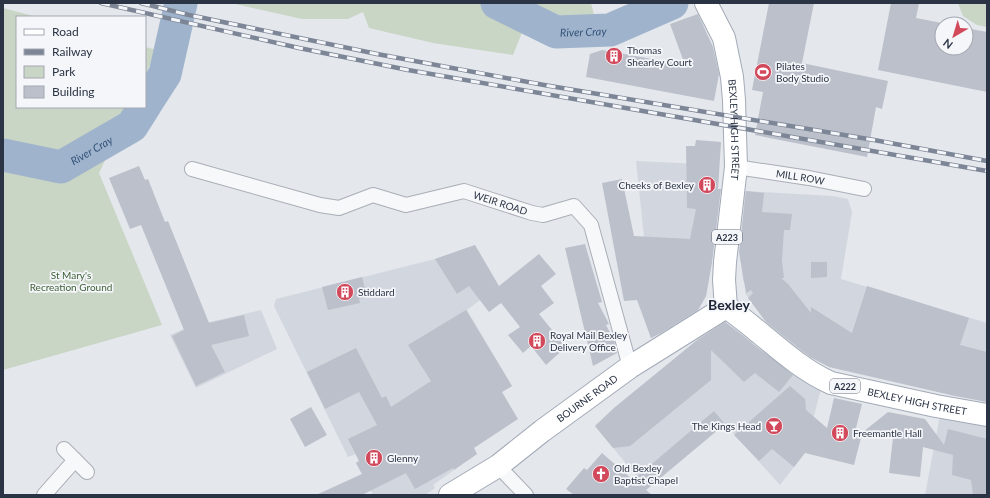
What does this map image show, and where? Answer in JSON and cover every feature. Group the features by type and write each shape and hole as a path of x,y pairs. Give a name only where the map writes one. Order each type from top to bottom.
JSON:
{"main road":[{"name":"BEXLEY HIGH STREET","path":"706,3 724,38 732,77 736,167 724,262 726,307 802,367 830,383 936,406 987,415"},
{"name":"BOURNE ROAD","path":"450,495 498,466 542,431 630,367 726,307"}],"street":[{"name":"MILL ROW","path":"736,167 808,178 864,189"},
{"name":"WEIR ROAD","path":"192,169 320,205 339,208 373,196 406,205 464,192 543,215 574,206 590,225 630,367"},
{"path":"64,449 87,472"},
{"path":"44,495 75,460"},
{"path":"498,466 526,495"}],"shaded area":[{"path":"636,161 719,165 716,230 706,296 698,310 680,323 651,338 643,313 644,237"},
{"path":"745,191 833,196 848,199 852,212 841,279 987,323 987,402 834,368 807,353 805,357 772,330 745,293 748,291 743,280 740,255"},
{"path":"475,245 498,286 467,310 512,386 487,401 447,405 477,454 467,461 456,444 443,452 454,470 433,485 435,488 425,495 373,495 356,463 359,461 356,454 348,457 274,306 276,299 435,259"},
{"path":"261,310 277,349 196,388 170,335 188,327"},
{"path":"725,322 753,341 752,343 766,358 769,354 806,383 821,389 804,454 780,485 725,424 647,489 595,426 614,408 697,340 697,338 717,324"},
{"path":"940,415 987,421 987,495 925,495"}],"green space":[{"path":"231,3 591,3 594,15 593,20 561,25 536,13 523,30 513,55 433,43 369,28 363,12 348,19 302,19"},
{"path":"958,3 987,3 987,27 974,23 974,16 963,16"},
{"name":"St Mary's Recreation Ground","path":"3,8 33,16 16,16 16,108 130,108 99,173 162,325 3,370"},
{"path":"146,47 157,50 146,74"}],"building":[{"path":"769,3 814,3 802,63 888,81 882,109 876,107 867,157 755,135 763,92 752,90"},
{"path":"891,3 919,3 916,18 934,21 934,56 974,56 974,30 987,32 987,92 878,70"},
{"name":"Thomas Shearley Court","path":"698,14 713,47 719,74 714,101 586,77 590,54 602,50 685,65 670,24"},
{"path":"696,140 721,142 718,189 721,189 712,262 706,296 698,310 651,338 637,300 624,301 602,183 622,179 634,236 690,239 696,209 687,208 686,146 695,146"},
{"path":"139,166 145,180 148,179 165,222 168,221 209,323 244,315 249,336 211,345 225,372 196,386 172,336 184,330 141,225 130,229 109,178"},
{"path":"746,191 764,193 762,212 792,214 790,230 784,230 782,261 784,278 781,278 788,284 811,313 811,307 852,333 867,286 969,318 960,345 987,352 987,402 829,367 810,357 766,322 748,298 753,293 751,290 746,293 739,252"},
{"path":"585,244 602,302 598,303 609,324 606,325 614,340 617,353 593,366 565,248"},
{"path":"475,245 499,286 539,254 556,274 541,286 554,303 539,314 566,347 546,365 531,346 523,353 508,335 520,327 501,303 489,312 469,286 457,294 435,259"},
{"path":"811,262 827,262 827,277 811,278"},
{"name":"Stiddard","path":"362,277 367,297 359,299 360,303 328,310 322,287"},
{"path":"466,310 512,386 502,392 518,419 474,448 477,454 454,470 453,468 415,489 406,473 362,495 316,495 362,474 356,463 359,461 348,439 377,425 359,392 325,409 307,372 356,348 382,398 386,396 391,407 431,381 408,345"},
{"path":"725,322 793,375 779,392 755,373 744,382 711,350 711,380 630,446 613,448 595,426 614,408 696,341"},
{"path":"790,386 805,399 806,410 827,428 834,398 862,404 853,440 888,412 925,419 944,445 948,429 987,439 987,495 973,495 971,480 952,475 953,455 923,447 920,477 889,473 893,438 862,434 854,465 805,453 794,467 772,449 759,461 734,435"},
{"path":"311,407 327,435 305,447 290,419"},
{"path":"714,411 725,424 646,490 652,495 574,495 566,489 584,468 587,470 602,453 633,480"}],"waterway":[{"name":"River Cray","path":"146,103 165,74 181,3"},
{"name":"River Cray","path":"497,3 556,32 610,30 672,3"},
{"name":"River Cray","path":"3,155 61,167 132,126 143,108"}],"railway":[{"path":"101,3 299,48 408,70 987,171"},
{"path":"141,3 189,15 377,54 544,85 874,140 987,161"}],"place":[{"name":"Thomas Shearley Court","path":"614,56"},
{"name":"Pilates Body Studio","path":"763,72"},
{"name":"Cheeks of Bexley","path":"707,185"},
{"name":"Stiddard","path":"345,292"},
{"name":"Royal Mail Bexley Delivery Office","path":"537,341"},
{"name":"The Kings Head","path":"774,426"},
{"name":"Freemantle Hall","path":"840,433"},
{"name":"Glenny","path":"374,458"},
{"name":"Old Bexley Baptist Chapel","path":"601,474"}],"district":[{"name":"Bexley","path":"729,304"}]}
